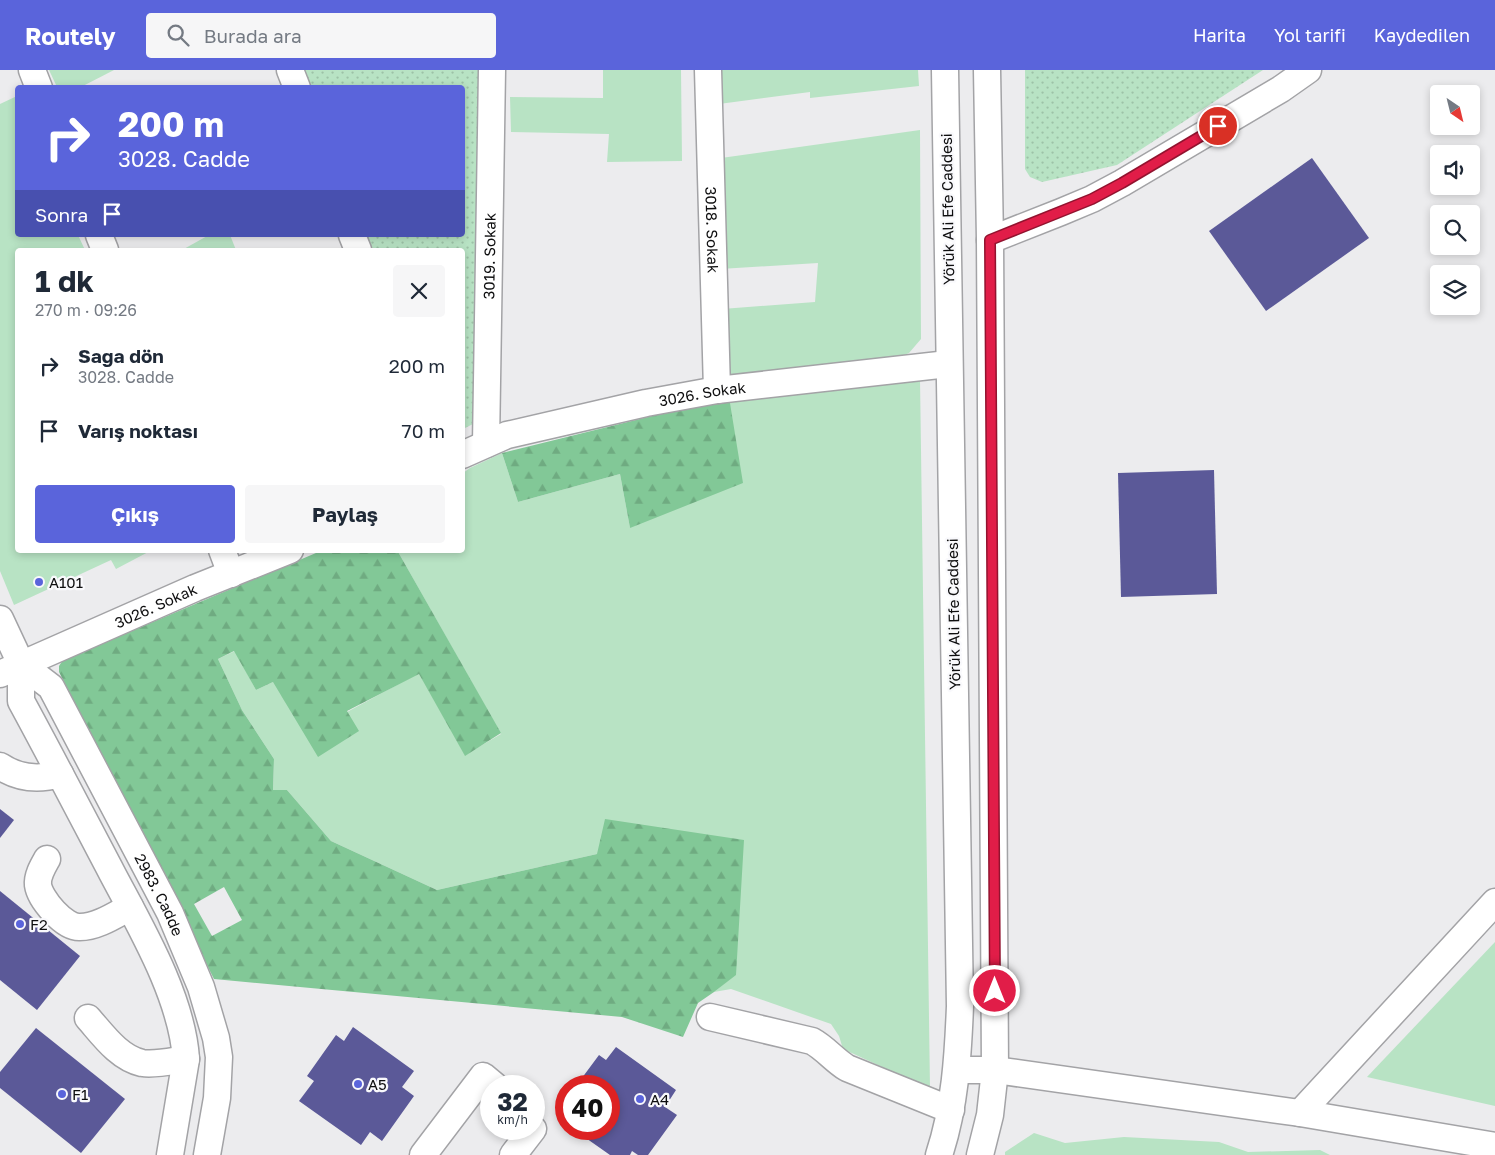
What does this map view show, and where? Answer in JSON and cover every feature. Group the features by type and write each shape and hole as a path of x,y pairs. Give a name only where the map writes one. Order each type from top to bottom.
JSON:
{"street":[{"path":"32,70 38,85"},
{"path":"290,70 296,85"},
{"name":"3019. Sokak","path":"486,444 492,70"},
{"name":"3018. Sokak","path":"708,70 717,390"},
{"name":"Yörük Ali Efe Caddesi","path":"939,1155 951,1110 957,1070 960,1006 948,364 945,70"},
{"path":"980,1155 990,1116 995,1070 990,240 987,70"},
{"path":"990,240 1061,212 1107,191 1281,89 1308,70"},
{"name":"3026. Sokak","path":"465,454 507,435 654,401 717,390 948,364"},
{"path":"223,553 231,574"},
{"name":"3026. Sokak","path":"11,669 283,553"},
{"name":"2983. Cadde","path":"0,619 11,669 21,701 130,907 162,973 183,1033 186,1059 170,1155"},
{"name":"2983. Cadde","path":"11,669 51,687 170,914 190,959 212,1020 219,1057 217,1098 207,1155"},
{"path":"0,766 17,774 32,778 46,778 60,774"},
{"path":"47,859 38,879 39,888 57,916 70,925 75,927 87,926 130,907"},
{"path":"1300,1113 1495,902"},
{"path":"710,1017 812,1041 822,1046 839,1063 847,1068 951,1110"},
{"path":"88,1018 110,1043 120,1052 134,1060 149,1063 186,1059"},
{"path":"183,1033 212,1020"},
{"path":"957,1070 995,1070 1300,1113 1495,1146"},
{"path":"424,1155 480,1079"},
{"path":"513,1155 525,1140"}],"green space":[{"path":"49,70 114,70 85,85 56,85"},
{"path":"304,70 482,70 473,424 465,428 465,248 367,248 364,237 465,237 465,85 310,85"},
{"path":"603,70 681,70 682,161 607,162 609,134 511,132 510,97 603,98"},
{"path":"718,70 918,70 919,86 810,98 810,92 719,104"},
{"path":"1025,70 1263,70 1117,165 1042,182 1030,177 1025,169"},
{"path":"15,97 15,237 79,237 84,248 15,248 15,553 146,553 116,569 111,560 14,605 0,571 0,104"},
{"path":"920,130 921,339 909,353 892,360 731,379 724,372 722,309 815,302 818,263 720,269 721,158"},
{"path":"205,237 231,237 235,248 186,248"},
{"path":"920,379 930,1089 843,1049 839,1036 831,1024 731,989 714,992 736,974 597,854 437,890 331,841 287,790 273,790 274,759 242,710 218,659 235,651 256,690 273,682 347,712 419,673 465,755 501,734 399,553 465,553 465,472 502,453 518,502 620,474 630,528 729,397"},
{"path":"729,397 743,483 630,528 620,474 518,502 502,453"},
{"path":"316,553 399,553 501,733 465,756 419,674 347,711 359,731 318,757 273,682 256,690 234,651 218,659 242,710 274,759 273,790 287,790 331,841 437,890 597,854 605,819 744,840 736,975 698,1003 683,1037 622,1017 214,979 59,672 59,666 63,660","holes":["224,887 242,920 212,936 194,904"]},
{"path":"1495,942 1495,1106 1367,1077"},
{"path":"1034,1133 1065,1143 1124,1137 1219,1142 1248,1152 1320,1150 1330,1155 1005,1155 1005,1152"}],"building":[{"path":"1312,158 1369,238 1266,311 1209,231"},
{"path":"1214,470 1217,594 1121,597 1118,473"},
{"path":"0,809 14,820 0,838"},
{"name":"F2","path":"0,891 80,956 37,1010 0,980"},
{"name":"A5","path":"353,1027 414,1071 402,1087 414,1096 382,1141 370,1132 361,1145 299,1101 314,1081 307,1076 336,1035 344,1041"},
{"name":"F1","path":"36,1028 125,1099 81,1153 0,1088 0,1072"},
{"name":"A4","path":"616,1047 676,1090 665,1107 677,1115 648,1155 638,1155 632,1151 630,1155 610,1155 589,1140 620,1140 620,1075 584,1075 599,1055 606,1060"}],"place":[{"name":"A101","path":"39,582"},
{"name":"F2","path":"20,924"},
{"name":"A5","path":"358,1084"},
{"name":"F1","path":"62,1094"},
{"name":"A4","path":"640,1099"}],"route":[{"path":"995,991 990,240 1092,199 1218,126"}]}
